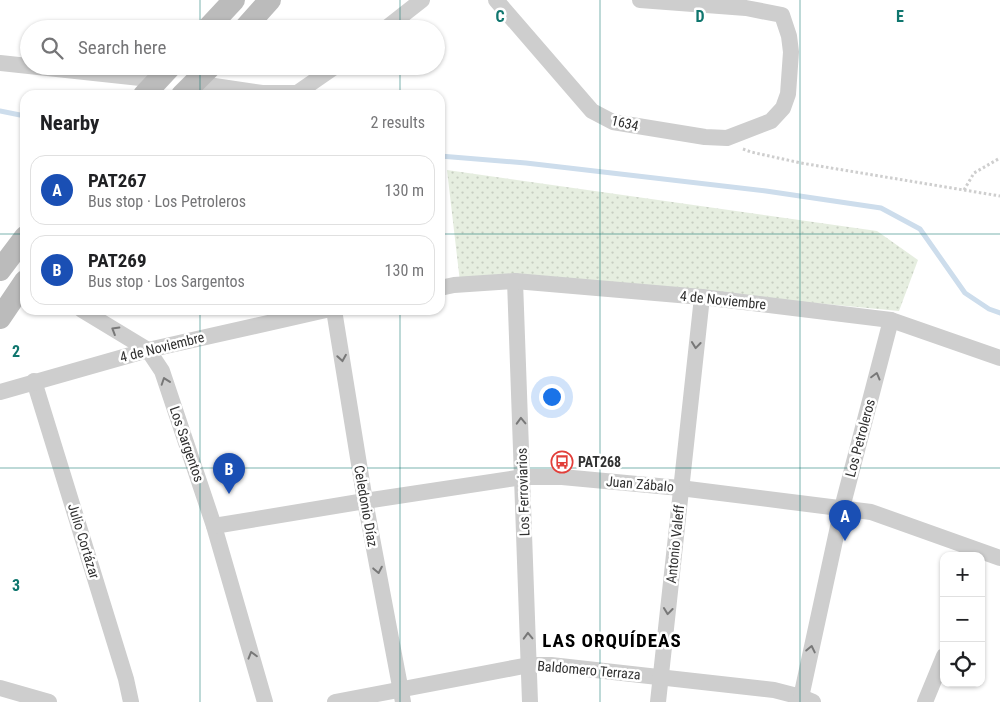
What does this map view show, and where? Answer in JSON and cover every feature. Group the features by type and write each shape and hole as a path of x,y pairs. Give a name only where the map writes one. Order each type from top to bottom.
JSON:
{"main road":[{"path":"215,20 234,0"},
{"path":"252,20 270,0"},
{"path":"188,89 202,75"},
{"path":"2,264 20,243"},
{"path":"0,318 20,288"}],"street":[{"path":"396,20 422,0"},
{"name":"1634","path":"496,0 592,111 613,122 705,137 727,138 771,121 782,108 788,94 791,52 789,36 782,15 746,8 640,0"},
{"path":"0,64 20,66"},
{"path":"109,75 158,80"},
{"path":"301,90 323,75"},
{"path":"188,89 206,90"},
{"path":"2,264 20,273"},
{"name":"4 de Noviembre","path":"445,287 515,281 702,297 891,320 1000,358"},
{"name":"Los Ferroviarios","path":"515,281 530,702"},
{"name":"Antonio Valeff","path":"658,702 702,297"},
{"name":"Los Sargentos","path":"90,315 148,350 162,371 214,526 265,702"},
{"name":"4 de Noviembre","path":"0,392 148,350 292,315"},
{"name":"Celedonio Díaz","path":"335,315 365,500 402,696"},
{"name":"Los Petroleros","path":"805,700 842,508 891,320"},
{"name":"Julio Cortázar","path":"34,381 126,679 131,702"},
{"name":"Juan Zábalo","path":"214,526 365,500 523,477 562,477 680,488 871,512 989,557"},
{"name":"Baldomero Terraza","path":"335,702 402,696 529,666 551,665 774,690 805,700"},
{"path":"925,702 940,666"},
{"path":"0,688 49,702"}],"path":[{"path":"720,137 750,152 801,163 1000,196"},
{"path":"964,190 974,173 1000,158"}],"shaded area":[{"path":"447,170 877,231 918,260 899,311 518,275 460,282"}],"waterway":[{"path":"0,111 20,115"},
{"path":"445,156 526,163 766,191 881,208 920,229 965,293 989,309 1000,313"}],"place":[{"name":"PAT268","path":"562,462"},
{"name":"PAT269","path":"229,494"},
{"name":"PAT267","path":"845,541"}],"district":[{"name":"LAS ORQUÍDEAS","path":"612,640"}]}
